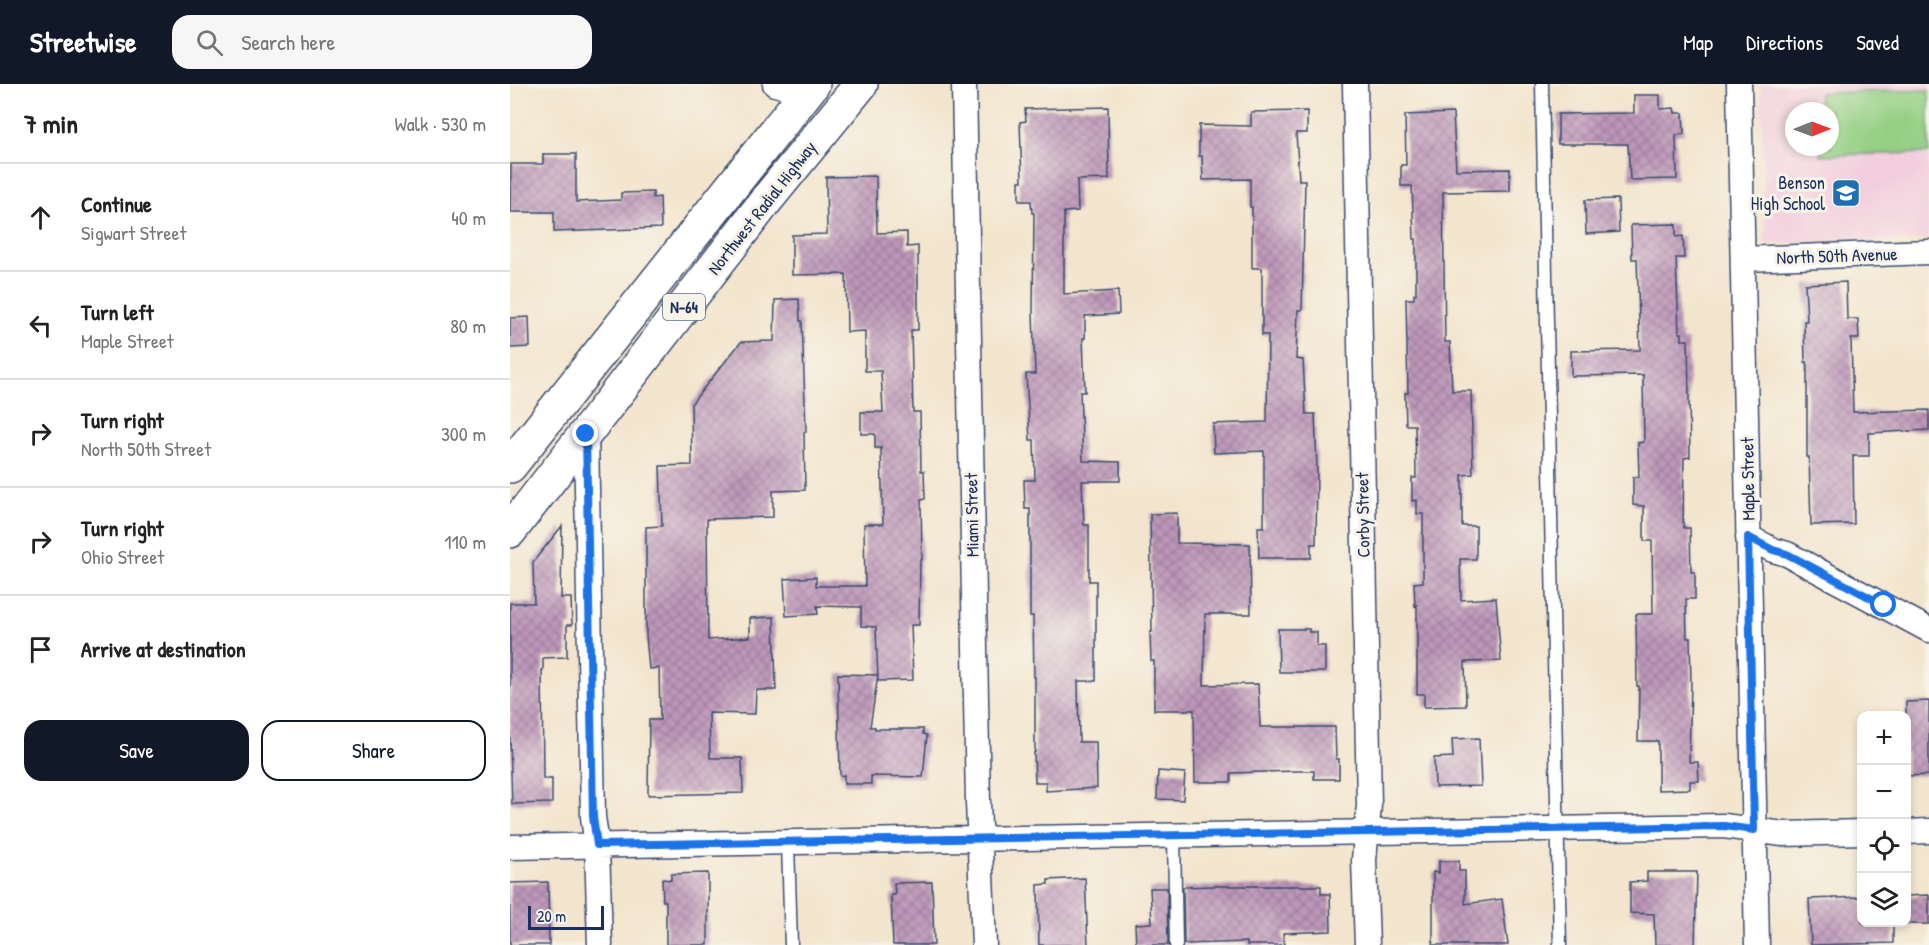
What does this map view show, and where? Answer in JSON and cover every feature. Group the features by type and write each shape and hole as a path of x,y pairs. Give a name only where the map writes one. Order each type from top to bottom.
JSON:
{"main road":[{"name":"Northwest Radial Highway","path":"510,531 761,208 861,84"},
{"name":"Northwest Radial Highway","path":"510,466 810,88"}],"street":[{"path":"775,84 810,88"},
{"name":"Miami Street","path":"964,84 978,790 984,945"},
{"name":"Corby Street","path":"1355,84 1369,805 1364,860 1367,945"},
{"name":"Maple Street","path":"1739,84 1757,945"},
{"name":"North 50th Avenue","path":"1744,259 1929,252"},
{"path":"586,434 593,817 597,845 600,945"},
{"path":"1748,537 1773,550 1787,554 1929,630"},
{"path":"510,847 1724,826 1783,834 1857,832"},
{"path":"1911,832 1929,831"}],"lane":[{"path":"1542,84 1560,945"},
{"path":"1174,836 1176,945"},
{"path":"788,843 791,945"}],"shaded area":[{"name":"Benson High School","path":"1761,84 1929,84 1929,239 1765,244"}],"green space":[{"path":"1929,90 1929,153 1839,155 1839,102 1819,102 1819,93"}],"building":[{"path":"1634,95 1660,95 1660,109 1674,108 1675,113 1683,113 1684,134 1676,135 1677,179 1630,180 1628,144 1558,144 1558,114 1634,113"},
{"path":"1108,107 1109,179 1077,180 1078,211 1064,212 1064,294 1118,291 1119,314 1085,316 1085,338 1083,338 1085,392 1080,392 1083,461 1120,462 1120,481 1082,481 1084,525 1089,525 1089,581 1096,581 1096,681 1078,681 1079,742 1096,742 1097,788 1046,791 1046,782 1035,782 1035,677 1033,616 1030,616 1030,509 1025,509 1024,480 1035,480 1034,440 1030,440 1026,374 1035,374 1034,213 1032,213 1031,201 1019,201 1019,181 1022,181 1020,122 1026,121 1025,109"},
{"path":"1307,111 1307,133 1296,133 1299,180 1305,180 1302,310 1298,310 1296,359 1303,360 1306,414 1315,414 1316,544 1311,544 1311,558 1259,558 1258,527 1264,527 1264,451 1214,453 1213,424 1267,422 1268,335 1262,335 1262,268 1252,268 1250,179 1203,180 1202,156 1199,156 1199,125 1251,126 1251,112"},
{"path":"1453,113 1456,170 1510,169 1510,191 1443,192 1445,342 1450,342 1452,391 1471,391 1473,474 1462,475 1462,526 1476,526 1476,559 1460,559 1461,600 1496,598 1501,661 1465,662 1466,706 1424,707 1424,694 1417,694 1417,605 1415,606 1414,583 1423,582 1423,514 1417,514 1417,500 1412,501 1412,478 1416,478 1415,425 1406,425 1405,393 1408,393 1406,299 1414,299 1414,294 1416,294 1416,239 1414,239 1412,186 1401,186 1401,165 1406,165 1405,115"},
{"path":"543,154 576,154 576,202 621,200 621,193 653,192 653,198 660,197 661,228 554,232 554,212 510,212 511,164 543,164"},
{"path":"876,176 877,233 907,232 907,247 918,246 918,330 911,330 913,412 920,412 921,471 924,471 925,499 921,500 922,560 920,560 919,625 911,625 913,680 878,681 876,627 861,626 861,607 817,606 818,614 786,616 784,579 816,577 816,586 865,586 864,524 883,524 881,448 875,448 875,434 861,434 861,412 883,412 881,371 865,371 865,331 847,332 846,274 792,275 792,235 827,234 826,177"},
{"path":"1618,199 1619,232 1586,234 1585,200"},
{"path":"1676,224 1676,237 1683,236 1684,258 1676,258 1679,333 1682,333 1682,340 1688,340 1690,457 1684,458 1683,522 1684,528 1690,528 1691,572 1695,572 1695,599 1686,599 1691,683 1689,762 1698,762 1699,781 1690,781 1690,789 1658,790 1658,741 1638,741 1639,686 1637,686 1636,614 1653,614 1652,541 1644,541 1644,506 1633,505 1633,477 1639,477 1638,443 1644,442 1643,375 1571,376 1571,351 1640,350 1637,259 1632,259 1631,225"},
{"path":"1846,282 1847,319 1858,319 1859,339 1851,339 1853,412 1929,410 1929,430 1869,433 1869,456 1853,456 1854,524 1811,525 1809,457 1807,457 1805,284"},
{"path":"799,299 800,321 802,321 806,432 804,432 805,490 773,491 773,517 707,519 708,640 750,637 750,618 774,617 776,690 756,690 755,714 709,713 710,758 742,758 743,793 648,795 649,720 660,720 659,668 649,669 646,635 646,527 662,526 660,466 692,465 691,404 741,342 774,341 775,300"},
{"path":"529,317 530,347 510,348 510,318"},
{"path":"1177,513 1177,543 1250,544 1251,614 1205,614 1204,685 1258,684 1260,727 1335,727 1339,779 1314,779 1314,771 1297,771 1231,773 1231,782 1195,782 1194,710 1154,710 1154,661 1151,661 1150,632 1152,632 1150,514"},
{"path":"562,526 561,598 571,598 572,625 567,625 567,657 543,658 542,670 543,779 552,779 552,803 512,804 510,603 534,603 533,562"},
{"path":"1278,629 1309,629 1309,632 1317,632 1317,646 1325,646 1325,672 1279,672"},
{"path":"838,674 878,675 870,727 875,727 875,729 923,729 923,734 927,735 923,777 871,776 871,784 844,784 844,775 840,776"},
{"path":"1929,701 1929,775 1911,776 1911,711 1906,711 1906,702"},
{"path":"1479,738 1481,786 1435,787 1434,758 1453,757 1452,739"},
{"path":"1158,771 1185,773 1183,800 1157,799"},
{"path":"1439,861 1459,861 1459,871 1465,871 1465,904 1502,899 1508,945 1433,945 1433,872 1439,873"},
{"path":"1647,872 1697,872 1695,945 1655,945 1654,914 1630,913 1630,882 1647,881"},
{"path":"708,873 708,945 666,945 666,901 663,901 662,879 671,880 671,874"},
{"path":"1085,878 1088,945 1039,945 1038,885 1048,884 1048,880"},
{"path":"548,882 549,945 510,945 510,883"},
{"path":"932,882 934,945 893,945 891,895 895,895 894,883"},
{"path":"1321,886 1321,894 1330,894 1331,931 1283,933 1284,945 1247,945 1247,942 1184,944 1183,887"},
{"path":"1150,888 1167,888 1168,945 1136,945 1135,924 1152,923"},
{"path":"1929,895 1929,924 1911,924 1911,896"},
{"path":"1857,897 1857,927 1893,927 1893,943 1811,945 1809,899"}],"place":[{"name":"Benson High School","path":"1846,193"}],"route":[{"path":"586,434 593,817 597,845 1724,826 1754,830 1748,537 1773,550 1787,554 1884,605"}]}
